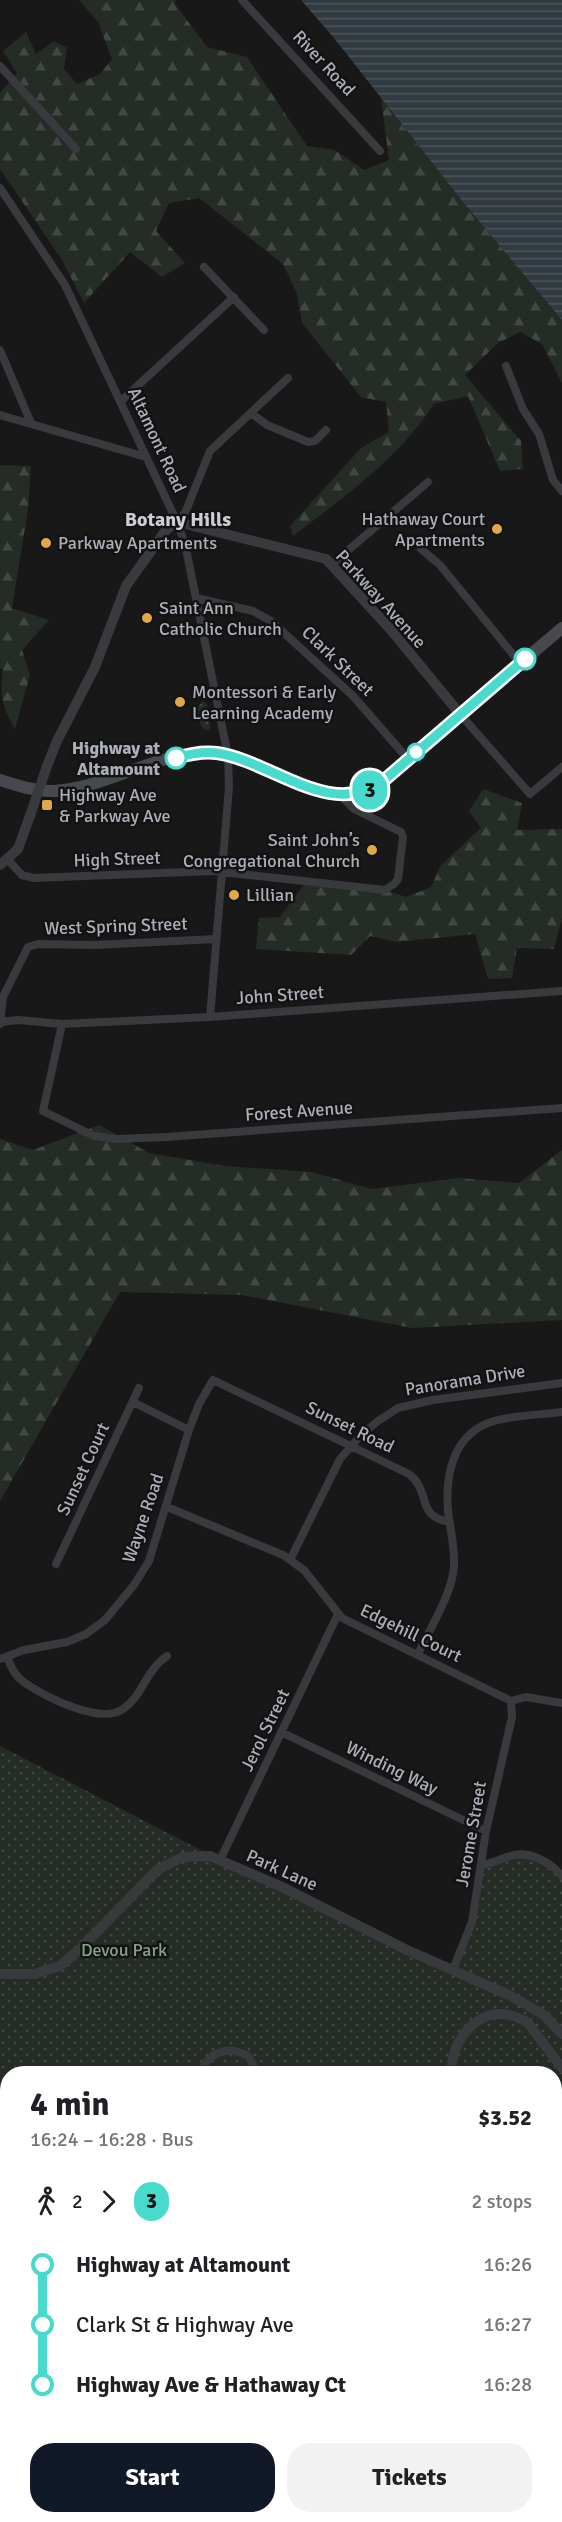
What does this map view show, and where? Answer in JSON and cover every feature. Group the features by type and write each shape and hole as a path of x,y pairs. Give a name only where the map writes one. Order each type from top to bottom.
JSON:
{"main road":[{"path":"0,780 33,789 54,791 186,755 206,753 228,756 319,791 340,795 356,794 370,790 562,628"}],"street":[{"name":"River Road","path":"242,0 380,151"},
{"path":"0,66 76,150"},
{"name":"Altamont Road","path":"0,188 65,285 121,401 185,544 228,756 229,787 210,1017"},
{"path":"204,267 264,330"},
{"path":"121,401 234,297"},
{"path":"0,350 31,423"},
{"path":"506,366 523,409 539,434 553,480 562,492"},
{"path":"4,863 18,849 57,741 95,668 126,586 166,531 185,513 210,451 288,378"},
{"path":"251,413 267,425 308,442 315,441 326,430"},
{"path":"0,415 146,458"},
{"path":"332,564 428,482"},
{"name":"Parkway Avenue","path":"177,522 316,555 332,564 530,795 562,767"},
{"path":"421,549 440,566 520,663"},
{"name":"Clark Street","path":"196,598 253,611 271,621 353,696 408,759"},
{"name":"High Street","path":"4,863 22,875 34,878 222,873 385,890 398,879 403,837 401,832 354,809 340,795"},
{"name":"West Spring Street","path":"0,1023 3,997 28,947 38,944 94,945 216,939"},
{"name":"John Street","path":"0,1023 18,1020 62,1024 210,1017 562,991"},
{"name":"Forest Avenue","path":"62,1024 43,1111 94,1136 116,1139 562,1108"},
{"name":"Wayne Road","path":"4,1658 24,1650 67,1642 86,1634 105,1620 143,1573 167,1507 189,1430 199,1404 213,1380"},
{"name":"Sunset Road","path":"213,1380 415,1479 423,1492 427,1511 433,1518 450,1522"},
{"name":"Panorama Drive","path":"290,1560 332,1473 351,1446 378,1421 403,1406 444,1398 562,1383"},
{"name":"Sunset Court","path":"56,1564 139,1388"},
{"path":"133,1402 189,1430"},
{"path":"418,1654 453,1577 453,1539 448,1475 453,1457 465,1440 480,1427 491,1422 562,1412"},
{"name":"Edgehill Court","path":"167,1507 290,1560 304,1570 338,1614 364,1630 418,1654 511,1701 526,1697 562,1703"},
{"name":"Jerol Street","path":"220,1860 283,1733 338,1614"},
{"path":"4,1658 24,1682 84,1711 106,1715 115,1713 129,1704 155,1664 167,1656"},
{"name":"Jerome Street","path":"453,1969 472,1922 486,1831 512,1717 511,1701"},
{"name":"Winding Way","path":"283,1733 486,1831"},
{"path":"482,1865 524,1854 546,1862 562,1876"},
{"name":"Park Lane","path":"0,1974 34,1974 60,1966 81,1948 136,1890 168,1863 189,1855 210,1856 306,1898 405,1949 453,1969 535,2009 562,2034"},
{"path":"452,2066 456,2047 464,2033 481,2018 500,2013 521,2018 528,2023 560,2066"},
{"path":"204,2066 208,2060 220,2052 229,2050 248,2056 254,2066"}],"green space":[{"path":"79,0 176,0 175,4 207,47 247,57 307,146 335,150 364,170 389,160 381,98 463,202 562,320 562,383 542,344 520,332 498,343 465,375 521,441 523,469 500,471 468,396 434,404 404,442 370,476 293,536 290,526 361,448 389,432 386,402 361,397 302,323 297,294 283,264 199,198 169,203 156,231 185,263 162,277 130,252 84,303 62,260 0,169 0,93 17,73 3,51 26,32 36,54 54,41 67,48 64,69 77,84 100,74 112,59 98,22"},
{"path":"0,465 31,466 28,509 12,608 49,620 22,650 30,675 15,729 3,700 3,669 0,668"},
{"path":"203,701 207,704 210,729 205,730 201,726 197,707"},
{"path":"483,789 522,803 517,830 562,829 562,918 554,949 517,948 512,978 488,979 475,934 396,942 370,936 351,955 256,949 259,918 280,917 305,883 385,890 406,897 431,887 441,865 481,828 469,811"},
{"path":"99,1125 149,1153 225,1166 312,1172 371,1189 459,1178 519,1183 562,1150 562,1320 412,1328 242,1295 120,1292 0,1501 0,1139 33,1150"},
{"name":"Devou Park","path":"0,1746 220,1860 452,1969 467,1937 482,1865 524,1854 562,1876 562,2066 0,2066"}],"shaded area":[{"path":"301,0 562,0 562,320 463,202 334,38"}],"bus line":[{"name":"3","path":"176,758 193,754 217,753 243,760 319,791 350,795 363,793 382,782 525,659"}],"place":[{"name":"Hathaway Court Apartments","path":"497,529"},
{"name":"Parkway Apartments","path":"46,543"},
{"name":"Saint Ann Catholic Church","path":"147,618"},
{"name":"Montessori & Early Learning Academy","path":"180,702"},
{"name":"Highway at Altamount","path":"176,758"},
{"name":"Highway Ave & Parkway Ave","path":"47,805"},
{"name":"Saint John’s Congregational Church","path":"372,850"},
{"name":"Lillian","path":"234,895"}],"district":[{"name":"Botany Hills","path":"178,519"}]}
